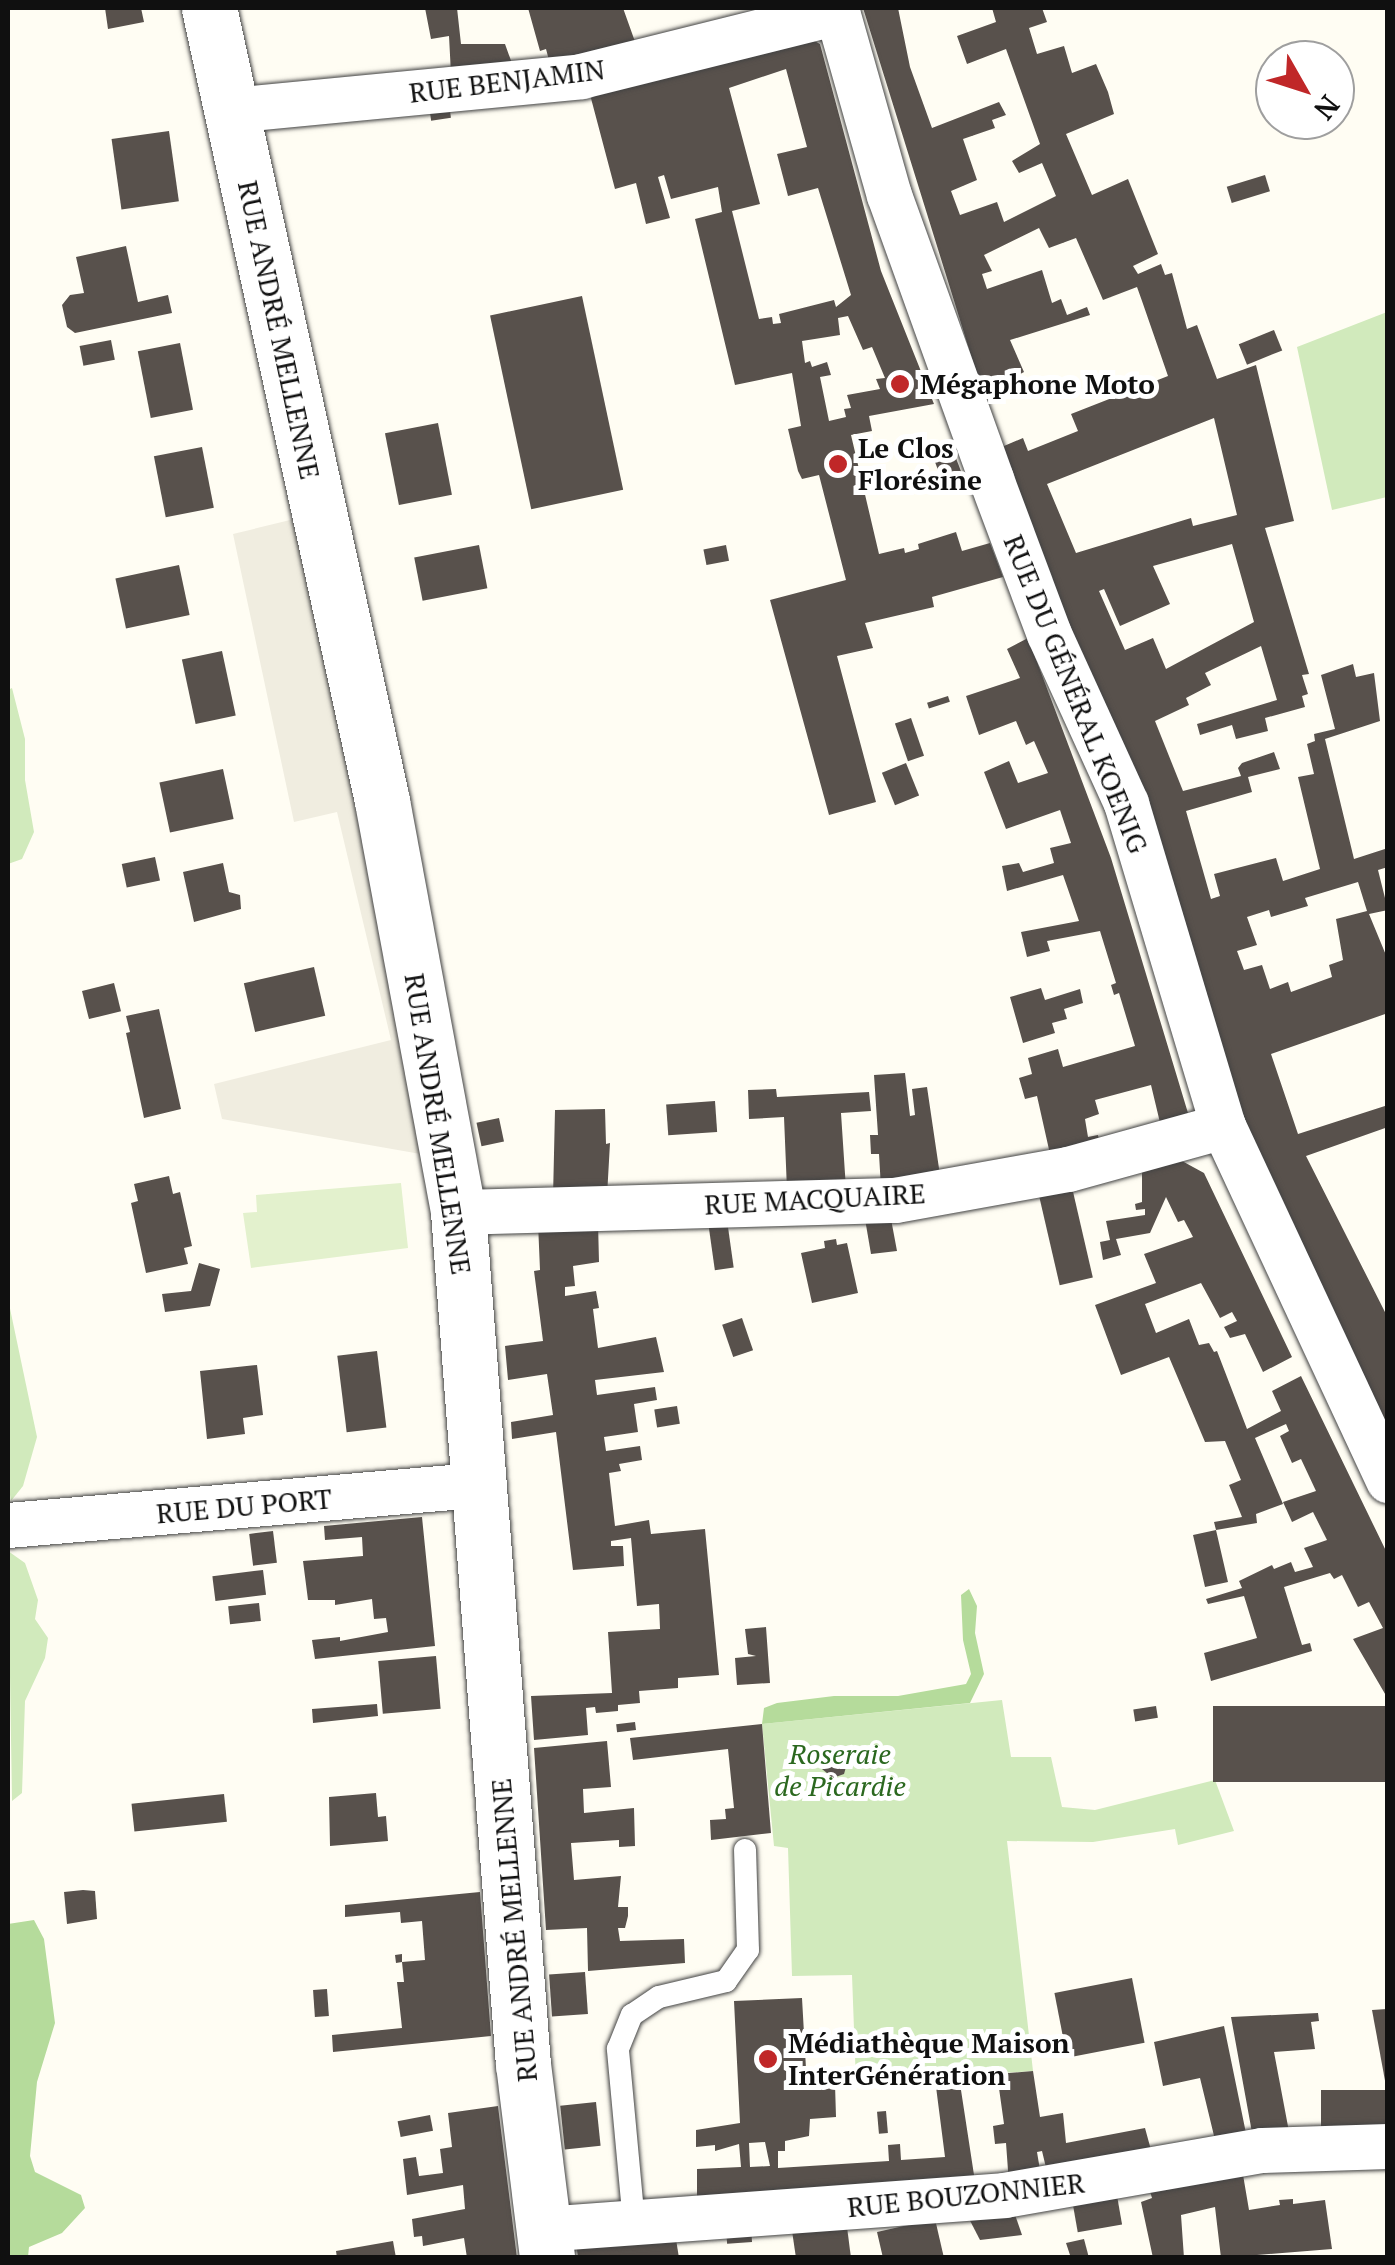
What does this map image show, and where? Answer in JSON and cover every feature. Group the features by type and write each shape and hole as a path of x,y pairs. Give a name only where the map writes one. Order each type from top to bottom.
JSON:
{"street":[{"name":"RUE ANDRÉ MELLENNE","path":"209,8 382,800 458,1212 524,2064 545,2243"},
{"name":"RUE BENJAMIN","path":"231,110 582,76 836,10"},
{"name":"RUE DU GÉNÉRAL KOENIG","path":"836,10 889,195 990,480 1049,634 1126,803 1223,1126 1362,1402 1388,1480"},
{"name":"RUE MACQUAIRE","path":"458,1212 895,1200 1068,1169 1223,1126"},
{"name":"RUE DU PORT","path":"8,1524 480,1485"},
{"name":"RUE BOUZONNIER","path":"545,2243 634,2223 1004,2196 1262,2150 1388,2146"}],"lane":[{"path":"634,2223 618,2049 632,2015 659,1997 726,1980 748,1950 745,1850"}],"green space":[{"path":"1387,312 1387,497 1332,510 1297,347"},
{"path":"12,688 25,739 25,780 34,832 22,859 8,864 8,690"},
{"path":"401,1183 408,1248 251,1268 243,1213 257,1212 256,1195"},
{"path":"8,1299 37,1437 23,1486 11,1501 8,1483"},
{"path":"8,1551 25,1563 38,1600 35,1619 48,1638 45,1658 25,1701 22,1793 12,1801"},
{"path":"969,1589 977,1606 975,1633 984,1674 970,1703 762,1724 764,1708 777,1703 834,1696 898,1696 966,1684 971,1674 963,1640 961,1595"},
{"name":"Roseraie de Picardie","path":"1002,1700 1011,1757 1051,1757 1062,1807 1095,1810 1215,1780 1234,1831 1178,1845 1175,1829 1093,1842 1007,1841 1033,2071 856,2083 852,1975 792,1976 788,1848 774,1846 762,1724"},
{"path":"34,1920 44,1939 55,2023 37,2082 30,2156 35,2172 81,2195 85,2208 62,2233 29,2247 28,2257 8,2257 8,1924"}],"shaded area":[{"path":"319,513 449,1159 222,1119 214,1084 391,1040 337,812 294,822 233,534"}],"building":[{"path":"105,8 141,8 144,22 108,29"},
{"path":"425,8 457,8 461,44 505,44 514,69 451,74 449,36 431,39"},
{"path":"528,8 623,8 638,50 550,64 546,49 540,51"},
{"path":"863,8 898,8 910,67 932,128 999,102 1006,115 992,120 995,128 963,139 977,180 951,191 960,215 997,202 1004,222 1056,196 1042,163 1019,173 1012,161 1040,144 1006,49 967,64 957,36 996,22 992,8 1042,8 1047,22 1029,28 1037,54 1064,46 1072,73 1096,64 1108,92 1114,114 1066,134 1092,195 1128,179 1158,254 1133,266 1138,274 1161,264 1165,275 1172,273 1187,329 1197,325 1217,379 1256,365 1294,521 1265,528 1309,674 1302,675 1308,694 1302,696 1305,707 1265,718 1268,731 1236,739 1232,725 1200,735 1197,724 1277,700 1261,646 1205,673 1211,685 1186,698 1189,705 1155,721 1183,791 1241,776 1238,768 1242,763 1274,752 1280,769 1248,777 1252,792 1186,811 1211,899 1220,896 1214,874 1276,858 1283,881 1320,869 1298,777 1314,774 1307,744 1315,741 1314,734 1335,729 1321,675 1353,664 1356,677 1374,673 1380,721 1325,739 1354,859 1388,848 1388,867 1378,870 1388,910 1369,914 1388,960 1388,1013 1271,1054 1298,1134 1388,1105 1388,1127 1306,1156 1388,1318 1388,1429 1262,1172 1166,877 997,449 1023,438 1028,451 1078,431 1071,414 1168,376 1137,287 1103,300 1076,238 1049,248 1039,228 984,255 992,271 982,274 987,289 1042,270 1052,303 1061,299 1067,315 1087,307 1090,315 1010,340 1024,372 983,394","holes":["1214,418 1237,515 1193,526 1191,518 1076,553 1047,484","1232,544 1254,622 1166,669 1153,638 1125,650 1099,591 1104,589 1120,626 1170,604 1153,566","1358,882 1367,911 1336,919 1343,960 1329,965 1332,977 1291,992 1288,982 1270,989 1262,965 1244,970 1237,951 1257,945 1247,917 1269,910 1271,917 1308,906 1305,898"]},
{"path":"798,32 820,44 881,271 934,404 869,416 872,431 851,435 879,554 919,549 918,544 956,532 962,551 990,543 1003,577 932,597 934,607 865,623 873,648 837,656 876,802 829,815 770,600 846,580 819,475 802,479 798,471 788,429 801,426 792,373 735,385 695,219 722,212 718,187 671,199 664,175 658,177 670,218 646,224 636,183 615,189 588,87","holes":["786,69 807,147 777,154 788,196 818,188 851,295 836,307 834,300 779,314 781,323 773,324 772,317 759,319 732,211 760,204 729,88","848,316 863,350 872,347 885,378 876,379 880,389 847,395 851,408 844,409 846,417 829,421 820,377 831,375 827,362 812,367 810,361 805,363 802,341 840,335 838,318"]},
{"path":"449,104 451,118 431,121 429,107"},
{"path":"169,131 179,201 121,209 112,139"},
{"path":"1265,175 1270,191 1232,203 1227,187"},
{"path":"126,246 138,302 168,295 172,313 75,333 67,327 62,305 70,295 84,293 76,257"},
{"path":"582,296 623,490 531,509 490,316"},
{"path":"1274,330 1282,350 1247,365 1239,344"},
{"path":"111,340 115,360 83,366 80,346"},
{"path":"180,343 193,410 151,418 138,351"},
{"path":"438,423 452,495 399,505 385,433"},
{"path":"202,447 214,508 166,517 154,456"},
{"path":"954,453 965,481 945,489 934,461"},
{"path":"479,545 487,588 423,601 414,558"},
{"path":"726,545 729,561 706,565 703,549"},
{"path":"179,565 190,615 126,628 115,579"},
{"path":"1028,638 1111,858 1191,1123 1162,1131 1151,1085 1095,1100 1099,1114 1085,1119 1088,1137 1098,1135 1101,1150 1052,1163 1037,1096 1025,1099 1019,1078 1032,1074 1028,1058 1058,1049 1063,1067 1135,1046 1119,993 1114,995 1111,985 1116,983 1100,931 1047,941 1050,951 1027,957 1021,932 1079,921 1063,875 1007,891 1002,866 1019,863 1023,872 1054,863 1050,848 1071,843 1060,810 1006,829 984,772 1009,761 1018,783 1048,773 1034,741 1026,745 1016,721 979,735 966,696 1020,678 1007,649"},
{"path":"222,651 236,716 196,724 182,660"},
{"path":"948,696 950,702 929,709 927,703"},
{"path":"911,718 924,756 908,761 895,724"},
{"path":"906,763 919,795 895,805 882,773"},
{"path":"223,769 234,819 170,832 159,783"},
{"path":"155,857 160,880 127,888 122,864"},
{"path":"223,863 229,892 240,895 241,909 194,922 183,872"},
{"path":"314,967 325,1016 255,1032 244,983"},
{"path":"114,983 121,1011 89,1019 82,991"},
{"path":"1041,988 1045,1000 1080,989 1083,1003 1064,1009 1067,1019 1052,1023 1055,1033 1023,1043 1010,997"},
{"path":"159,1009 181,1109 144,1118 126,1016"},
{"path":"905,1073 910,1116 915,1115 912,1089 927,1087 941,1182 881,1188 879,1154 871,1154 870,1135 878,1135 874,1075"},
{"path":"776,1089 777,1097 869,1092 871,1111 841,1113 846,1189 787,1190 784,1117 749,1119 748,1090"},
{"path":"715,1101 717,1132 668,1135 666,1104"},
{"path":"605,1109 606,1144 610,1143 607,1196 553,1197 555,1110"},
{"path":"499,1118 504,1141 481,1146 477,1123"},
{"path":"1182,1161 1204,1173 1292,1357 1263,1372 1245,1334 1230,1338 1224,1327 1237,1321 1232,1312 1220,1318 1201,1283 1145,1304 1156,1333 1189,1319 1199,1345 1209,1343 1217,1351 1247,1429 1281,1411 1272,1391 1301,1376 1388,1555 1388,1699 1353,1639 1383,1628 1369,1602 1358,1607 1342,1575 1334,1579 1330,1573 1284,1587 1302,1645 1310,1643 1312,1651 1211,1681 1204,1653 1257,1638 1244,1596 1208,1604 1206,1599 1242,1588 1239,1581 1272,1565 1274,1569 1291,1562 1295,1572 1313,1567 1304,1548 1327,1540 1313,1512 1292,1522 1283,1502 1316,1491 1301,1459 1292,1463 1280,1436 1289,1431 1286,1424 1255,1438 1283,1504 1256,1514 1257,1523 1216,1530 1214,1522 1242,1517 1229,1485 1241,1480 1225,1441 1205,1442 1169,1357 1121,1375 1095,1305 1156,1283 1144,1254 1193,1237 1184,1220 1178,1222 1166,1197 1150,1233 1116,1239 1121,1255 1103,1260 1100,1242 1110,1240 1106,1221 1145,1215 1145,1209 1136,1210 1135,1204 1142,1202 1142,1168"},
{"path":"169,1176 173,1194 180,1192 192,1246 184,1248 188,1264 146,1273 131,1203 138,1201 134,1184"},
{"path":"1071,1183 1093,1278 1060,1285 1038,1191"},
{"path":"865,1219 891,1219 897,1251 871,1254"},
{"path":"727,1220 734,1268 715,1270 708,1223"},
{"path":"598,1222 599,1262 573,1266 575,1286 565,1287 565,1296 596,1291 599,1308 593,1309 598,1348 656,1337 664,1372 595,1380 597,1395 655,1387 657,1400 634,1404 638,1432 604,1437 606,1451 640,1446 642,1460 619,1464 621,1471 609,1473 615,1526 649,1520 651,1534 705,1529 719,1675 678,1678 678,1688 639,1691 640,1703 618,1705 618,1711 596,1713 595,1707 586,1708 588,1735 534,1740 531,1696 612,1693 608,1632 660,1629 659,1604 637,1606 631,1538 611,1541 611,1546 623,1546 624,1566 573,1570 556,1432 512,1439 511,1422 553,1415 547,1374 508,1380 505,1346 543,1341 534,1271 540,1270 538,1223"},
{"path":"836,1239 837,1245 847,1243 858,1293 812,1303 801,1253 825,1248 824,1241"},
{"path":"199,1263 220,1269 210,1306 165,1312 162,1294 191,1291"},
{"path":"742,1318 753,1350 733,1357 722,1325"},
{"path":"377,1351 386,1427 347,1432 337,1356"},
{"path":"257,1365 263,1415 243,1418 245,1434 207,1439 200,1371"},
{"path":"677,1406 680,1424 657,1427 654,1410"},
{"path":"422,1517 435,1646 315,1659 312,1640 340,1637 340,1641 388,1632 386,1618 374,1619 372,1599 335,1605 335,1600 308,1600 303,1561 363,1556 362,1537 325,1540 324,1526"},
{"path":"1216,1530 1228,1582 1205,1587 1193,1535"},
{"path":"273,1531 277,1563 253,1566 249,1534"},
{"path":"263,1570 266,1595 215,1601 212,1576"},
{"path":"259,1603 261,1621 230,1624 228,1606"},
{"path":"766,1627 770,1683 737,1685 735,1658 756,1656 748,1654 745,1629"},
{"path":"436,1656 441,1709 383,1714 378,1661"},
{"path":"377,1704 378,1716 313,1723 312,1709"},
{"path":"1156,1706 1158,1718 1135,1721 1133,1710"},
{"path":"1213,1706 1388,1706 1388,1782 1213,1782"},
{"path":"635,1722 636,1730 617,1732 616,1724"},
{"path":"762,1724 771,1833 711,1840 710,1820 726,1819 725,1809 734,1808 728,1749 633,1760 630,1738"},
{"path":"607,1741 611,1787 583,1789 584,1813 634,1808 635,1846 619,1847 619,1840 571,1843 574,1880 621,1876 618,1907 628,1907 628,1916 625,1928 618,1928 620,1941 684,1939 685,1963 588,1971 587,1928 546,1930 534,1748"},
{"path":"838,1753 848,1760 844,1774 833,1778 822,1769 825,1757"},
{"path":"376,1793 378,1817 386,1816 388,1841 330,1846 329,1797"},
{"path":"224,1794 227,1822 134,1832 132,1804"},
{"path":"95,1891 97,1919 67,1924 64,1892"},
{"path":"480,1892 491,2036 333,2052 332,2035 402,2028 397,1982 404,1982 402,1962 425,1960 422,1921 401,1923 400,1912 345,1917 345,1905"},
{"path":"585,1972 588,2014 552,2016 549,1975"},
{"path":"1132,1978 1145,2043 1067,2058 1054,1993"},
{"path":"327,1989 329,2016 315,2017 313,1990"},
{"path":"802,1998 807,2086 835,2084 836,2117 810,2119 809,2136 785,2141 785,2151 778,2151 778,2168 889,2161 888,2145 900,2144 901,2160 945,2157 935,2079 959,2077 976,2188 697,2205 697,2169 741,2167 739,2144 715,2151 715,2145 696,2147 696,2130 740,2123 734,2001","holes":["765,2142 770,2166 750,2167 749,2143"]},
{"path":"1387,2009 1388,2086 1386,2086 1372,2010"},
{"path":"1318,2013 1319,2021 1311,2022 1315,2049 1274,2052 1290,2137 1253,2138 1231,2017"},
{"path":"1224,2026 1247,2138 1216,2144 1200,2078 1163,2086 1154,2042"},
{"path":"1033,2071 1040,2117 1063,2113 1066,2143 1145,2128 1154,2161 1049,2180 1042,2151 1037,2152 1042,2182 1009,2184 1006,2143 995,2144 993,2126 1004,2124 997,2074"},
{"path":"1321,2090 1388,2090 1388,2134 1321,2134"},
{"path":"596,2102 601,2146 565,2150 560,2106"},
{"path":"498,2106 517,2258 467,2258 464,2238 423,2246 422,2236 414,2237 412,2219 465,2209 463,2185 407,2195 403,2159 416,2157 419,2176 443,2173 440,2149 452,2147 448,2113"},
{"path":"886,2111 888,2133 879,2134 877,2112"},
{"path":"430,2115 433,2131 401,2137 398,2121"},
{"path":"1241,2163 1249,2210 1280,2205 1279,2200 1293,2199 1293,2204 1325,2200 1332,2249 1221,2258 1215,2207 1181,2215 1184,2258 1153,2258 1141,2202 1152,2198 1148,2185"},
{"path":"1116,2190 1122,2224 1078,2232 1072,2198"},
{"path":"1012,2206 1022,2235 980,2240 964,2209"},
{"path":"935,2219 944,2258 883,2258 877,2232"},
{"path":"791,2224 847,2227 851,2258 796,2258"},
{"path":"751,2227 752,2242 727,2244 726,2229"},
{"path":"675,2233 679,2258 578,2258 576,2242"},
{"path":"1084,2239 1089,2258 1071,2258 1066,2243"},
{"path":"393,2241 396,2258 337,2258 336,2251"}],"place":[{"name":"Mégaphone Moto","path":"900,384"},
{"name":"Le Clos Florésine","path":"838,464"},
{"name":"Médiathèque Maison InterGénération","path":"768,2059"}]}
